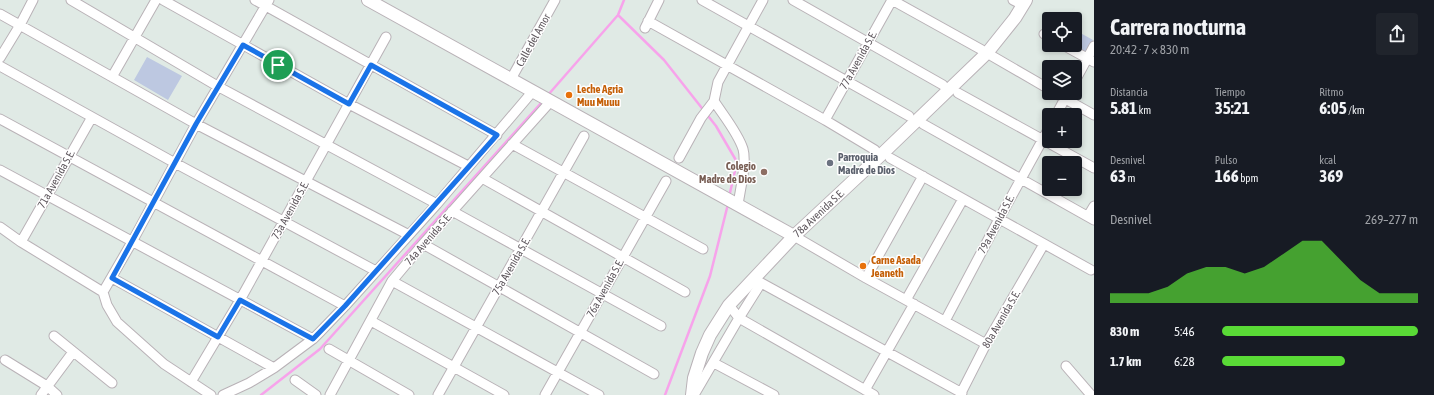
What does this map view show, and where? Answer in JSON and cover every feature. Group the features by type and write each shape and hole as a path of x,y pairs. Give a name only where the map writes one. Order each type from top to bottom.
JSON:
{"street":[{"path":"0,58 33,0"},
{"path":"71,0 219,87 437,204"},
{"path":"112,76 156,0"},
{"path":"163,0 349,104 468,166"},
{"path":"254,0 267,3 371,65 497,135"},
{"path":"368,0 986,344"},
{"name":"Calle del Amor","path":"512,79 555,0"},
{"path":"659,0 646,24 726,65 825,120 875,150"},
{"path":"702,0 909,116"},
{"path":"679,158 706,109 714,101 718,82 726,65 763,0"},
{"path":"793,0 943,85"},
{"path":"892,0 982,50"},
{"name":"77a Avenida S.E.","path":"825,120 892,0"},
{"name":"78a Avenida S.E.","path":"693,395 694,378 702,353 710,335 729,305 758,281 794,236 987,53 1002,35 1021,2"},
{"path":"103,292 196,124 267,3"},
{"path":"0,14 196,124 409,235"},
{"name":"73a Avenida S.E.","path":"191,382 240,300 386,37"},
{"path":"1082,72 1091,61 1094,46"},
{"path":"1075,52 1091,61"},
{"path":"992,56 1042,85"},
{"path":"0,66 283,222 376,271"},
{"name":"74a Avenida S.E.","path":"223,395 249,383 274,368 313,339 345,306 437,204 533,92"},
{"path":"958,93 1042,138"},
{"path":"1073,100 1094,115"},
{"name":"74a Avenida S.E.","path":"330,395 392,281 423,244 551,101"},
{"path":"714,101 739,139 743,150 744,159 731,201"},
{"name":"71a Avenida S.E.","path":"21,242 92,116"},
{"path":"0,119 345,306"},
{"path":"923,124 1091,218 1094,206"},
{"name":"75a Avenida S.E.","path":"438,395 584,136"},
{"name":"79a Avenida S.E.","path":"945,321 1042,141"},
{"path":"512,144 703,249"},
{"path":"1059,148 1094,168"},
{"path":"890,158 1091,270"},
{"path":"0,170 313,339"},
{"path":"866,278 923,176"},
{"path":"482,178 685,292"},
{"name":"76a Avenida S.E.","path":"545,395 666,181"},
{"path":"729,305 739,318 870,393 910,302 963,199"},
{"path":"452,212 661,326"},
{"path":"0,227 21,242 103,292 107,305 117,322 164,364 211,395"},
{"path":"423,244 654,374"},
{"name":"80a Avenida S.E.","path":"961,394 986,344 1044,244"},
{"path":"112,278 274,368"},
{"path":"392,281 599,395"},
{"path":"693,395 714,363 758,281 961,394"},
{"path":"371,321 504,395"},
{"path":"54,336 112,383"},
{"path":"329,349 409,395"},
{"path":"41,395 73,352"},
{"path":"6,360 47,386 57,395"},
{"path":"714,363 774,395"},
{"path":"1066,366 1091,395"},
{"path":"295,380 316,395"}],"shaded area":[{"path":"1082,34 1093,40 1086,52 1082,50"},
{"path":"147,57 182,76 168,100 134,80"}],"waterway":[{"path":"548,95 618,15 624,0"},
{"path":"618,15 664,60 716,126 737,162 729,197"},
{"path":"261,395 320,349 542,102"},
{"path":"665,395 710,276 728,204"}],"place":[{"name":"Leche Agria Muu Muuu","path":"569,95"},
{"name":"Parroquia Madre de Dios","path":"830,163"},
{"name":"Colegio Madre de Dios","path":"764,172"},
{"name":"Carne Asada Jeaneth","path":"863,266"}],"route":[{"path":"243,45 278,65 349,104 371,65 497,135 345,306 313,339 240,300 218,337 112,278 196,124 243,45"}]}
